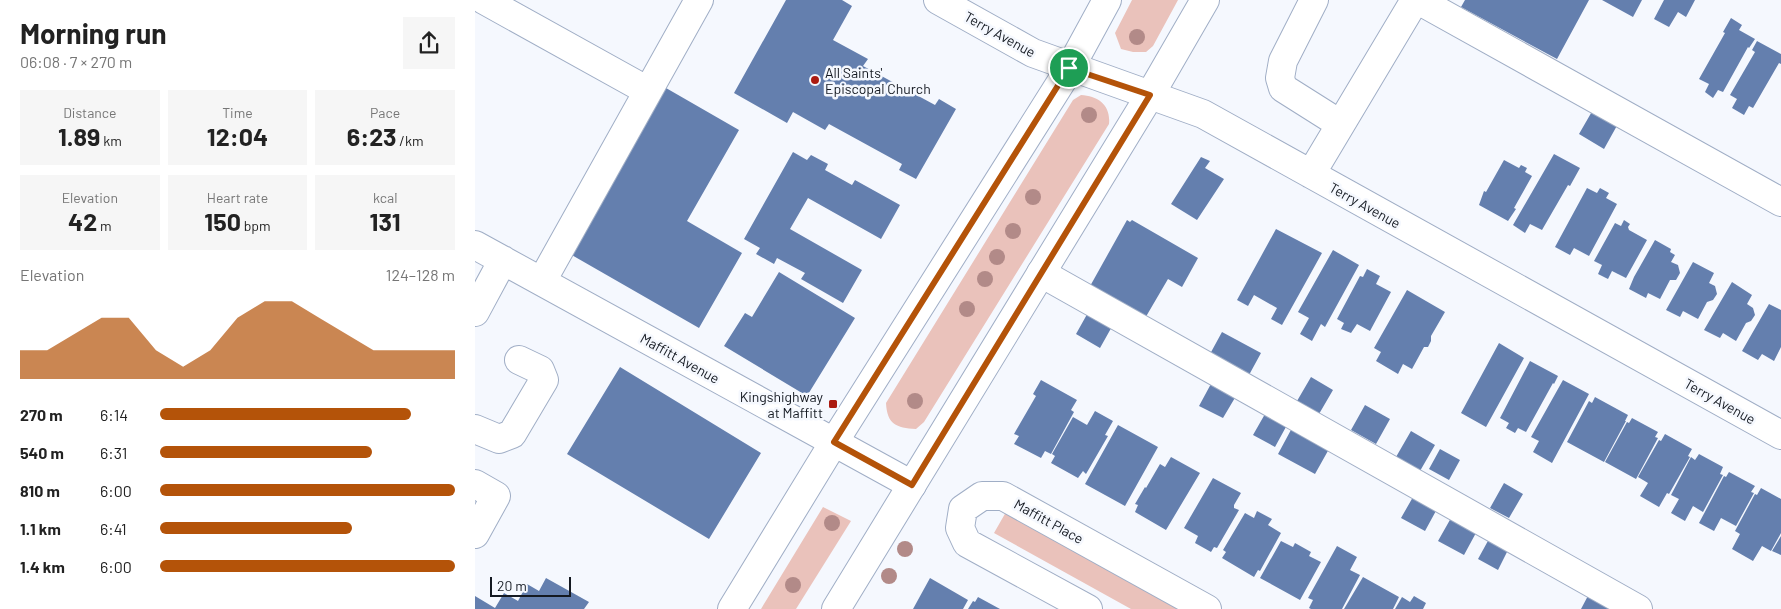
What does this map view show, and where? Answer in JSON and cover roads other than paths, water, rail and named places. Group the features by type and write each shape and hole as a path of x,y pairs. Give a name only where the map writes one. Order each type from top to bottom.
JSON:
{"street":[{"path":"484,0 648,90"},
{"path":"542,281 699,0"},
{"name":"Terry Avenue","path":"938,0 1033,53 1069,68 1203,114 1781,435"},
{"path":"732,609 834,442 1069,68 1107,0"},
{"path":"836,609 1150,95 1205,0"},
{"path":"1314,0 1283,61 1280,78 1283,88 1340,124"},
{"path":"1311,174 1416,0 1781,202"},
{"name":"Maffitt Avenue","path":"475,245 912,485"},
{"path":"475,312 503,260"},
{"path":"1041,273 1638,609"},
{"path":"475,429 499,439 512,434 544,380 540,370 519,360"},
{"path":"475,484 496,496 475,534"},
{"name":"Maffitt Place","path":"1088,609 967,543 960,528 963,509 982,496 1003,496 1207,609"}],"place":[{"name":"All Saints' Episcopal Church","path":"815,80"},
{"name":"Kingshighway at Maffitt","path":"833,404"}]}
